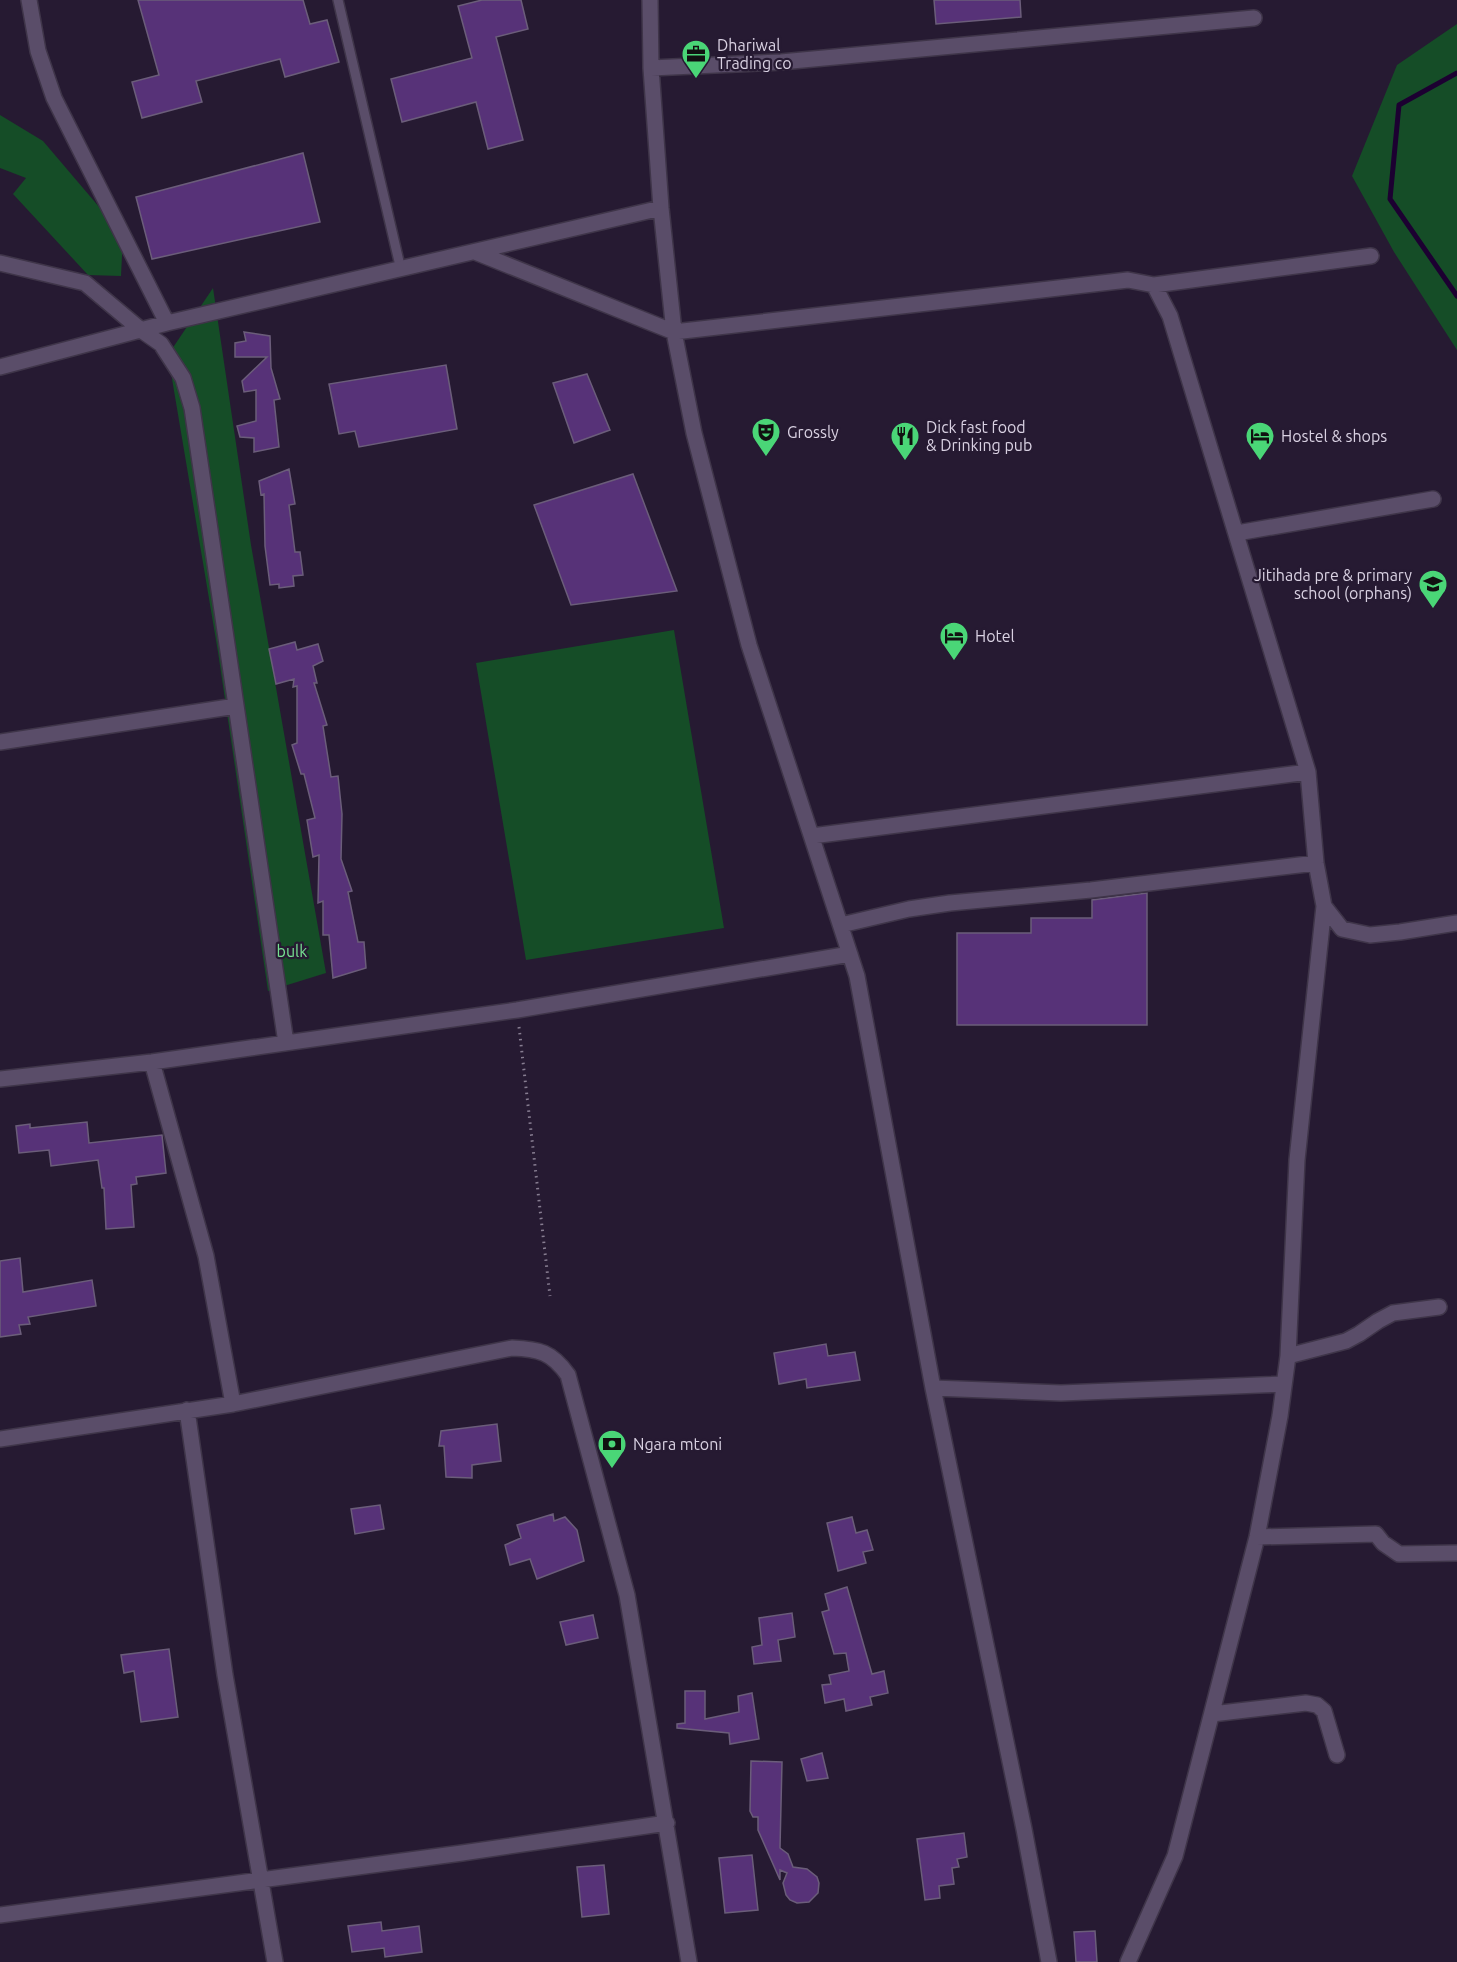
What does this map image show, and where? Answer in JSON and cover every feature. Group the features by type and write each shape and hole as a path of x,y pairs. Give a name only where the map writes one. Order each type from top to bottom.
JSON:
{"street":[{"path":"29,0 38,51 54,98 167,323"},
{"path":"650,0 651,68 661,208 674,332 694,433 749,645 841,925 859,987 933,1388 1024,1829 1049,1962"},
{"path":"651,68 781,62 1254,18"},
{"path":"0,367 167,323 661,208"},
{"path":"475,252 674,332 1128,280 1154,285 1371,256"},
{"path":"0,263 85,283 161,344 183,378 192,408 286,1043"},
{"path":"1128,1962 1175,1856 1257,1537 1280,1416 1288,1356 1297,1160 1324,906 1316,863 1308,772 1170,316 1154,285"},
{"path":"1237,533 1433,499"},
{"path":"0,742 236,706"},
{"path":"812,836 1308,772"},
{"path":"841,925 909,909 950,903 1091,890 1316,863"},
{"path":"1324,906 1342,929 1370,935 1457,922"},
{"path":"0,1079 152,1062 517,1010 850,954"},
{"path":"152,1062 206,1256 233,1404"},
{"path":"1288,1356 1346,1341 1393,1313 1439,1307"},
{"path":"0,1439 233,1404 512,1348 534,1348 552,1356 568,1375 627,1595 689,1962"},
{"path":"933,1388 1061,1393 1284,1384"},
{"path":"187,1410 225,1675 275,1962"},
{"path":"1257,1537 1376,1534 1383,1543 1399,1554 1457,1553"},
{"path":"1212,1714 1306,1703 1317,1705 1323,1711 1337,1755"},
{"path":"0,1915 260,1881 667,1823"}],"lane":[{"path":"338,0 401,270"}],"path":[{"path":"517,1010 550,1296"}],"green space":[{"path":"1457,24 1457,350 1394,252 1352,176 1397,65"},
{"path":"0,115 43,141 123,235 121,276 88,275 13,194 26,178 0,168"},
{"name":"bulk","path":"213,288 251,545 326,973 268,991 218,652 168,355"},
{"path":"674,630 724,928 526,960 476,663"}],"building":[{"path":"138,0 303,0 310,24 327,20 339,62 285,77 280,59 196,81 202,102 142,118 132,82 159,75"},
{"path":"482,0 521,0 528,29 496,37 523,140 488,149 476,102 402,122 391,79 472,58 458,6"},
{"path":"934,0 1020,0 1021,17 936,24"},
{"path":"303,153 320,222 152,259 136,197"},
{"path":"244,332 270,336 271,368 280,399 274,400 279,447 254,452 254,438 240,437 237,426 256,421 256,390 244,392 242,381 267,357 235,357 235,343 246,341"},
{"path":"446,365 457,429 359,447 355,431 339,434 329,384"},
{"path":"587,374 610,430 574,443 553,383"},
{"path":"289,469 295,504 289,505 295,552 300,552 303,575 293,576 294,586 279,588 279,584 270,585 265,546 264,494 261,495 259,481"},
{"path":"633,474 677,591 571,605 534,505"},
{"path":"295,642 297,650 318,644 323,661 313,666 317,683 314,683 327,725 323,726 331,777 338,776 342,814 341,859 352,891 348,892 358,942 364,942 366,968 333,978 329,935 323,935 323,901 318,903 319,855 313,857 307,820 315,818 304,774 301,774 292,745 297,743 297,686 293,687 294,679 276,684 269,649"},
{"path":"1147,893 1147,1025 957,1025 957,933 1031,933 1031,918 1092,918 1092,900"},
{"path":"87,1122 89,1143 162,1135 166,1173 136,1177 137,1184 131,1185 134,1227 106,1229 104,1188 102,1188 98,1160 51,1166 49,1150 19,1153 16,1126 30,1124 30,1128"},
{"path":"20,1258 23,1292 92,1280 96,1306 28,1317 30,1324 19,1325 21,1334 0,1337 0,1261"},
{"path":"826,1344 828,1356 855,1352 860,1380 807,1388 806,1379 779,1384 774,1353"},
{"path":"497,1424 501,1461 472,1465 472,1478 446,1477 444,1446 439,1446 441,1431"},
{"path":"380,1505 384,1529 355,1534 351,1509"},
{"path":"553,1514 554,1521 565,1517 577,1530 584,1561 537,1579 530,1559 510,1565 505,1545 521,1538 517,1525"},
{"path":"852,1517 856,1533 867,1530 873,1550 863,1552 866,1563 838,1571 827,1523"},
{"path":"847,1587 872,1674 884,1671 888,1693 870,1697 872,1705 846,1711 844,1699 825,1703 822,1685 831,1684 829,1675 849,1671 846,1653 834,1654 822,1612 829,1610 825,1594"},
{"path":"792,1613 795,1637 778,1640 781,1661 754,1664 752,1647 762,1645 759,1618"},
{"path":"593,1615 598,1638 566,1645 560,1622"},
{"path":"169,1649 178,1717 141,1722 134,1671 124,1673 121,1655"},
{"path":"685,1691 705,1691 705,1719 739,1712 738,1696 752,1693 759,1739 730,1744 729,1733 677,1728 677,1724 685,1723"},
{"path":"822,1753 828,1778 807,1781 801,1759"},
{"path":"751,1761 782,1762 780,1848 788,1854 793,1867 807,1869 817,1877 818,1893 809,1902 797,1903 786,1895 783,1883 787,1873 780,1870 780,1880 758,1830 758,1817 753,1817 750,1811"},
{"path":"964,1833 967,1857 957,1859 959,1867 952,1868 954,1884 939,1886 940,1898 925,1900 917,1839"},
{"path":"752,1855 758,1910 725,1913 719,1858"},
{"path":"604,1865 609,1914 582,1917 577,1867"},
{"path":"381,1922 382,1931 419,1926 422,1952 385,1957 384,1948 352,1952 348,1926"},
{"path":"1095,1931 1097,1962 1076,1962 1074,1932"}],"waterway":[{"path":"1457,73 1399,105 1390,199 1457,296"}],"place":[{"name":"Dhariwal Trading co","path":"696,80"},
{"name":"Grossly","path":"766,458"},
{"name":"Dick fast food & Drinking pub","path":"905,462"},
{"name":"Hostel & shops","path":"1260,462"},
{"name":"Jitihada pre & primary school (orphans)","path":"1433,610"},
{"name":"Hotel","path":"954,662"},
{"name":"Ngara mtoni","path":"612,1470"}]}
